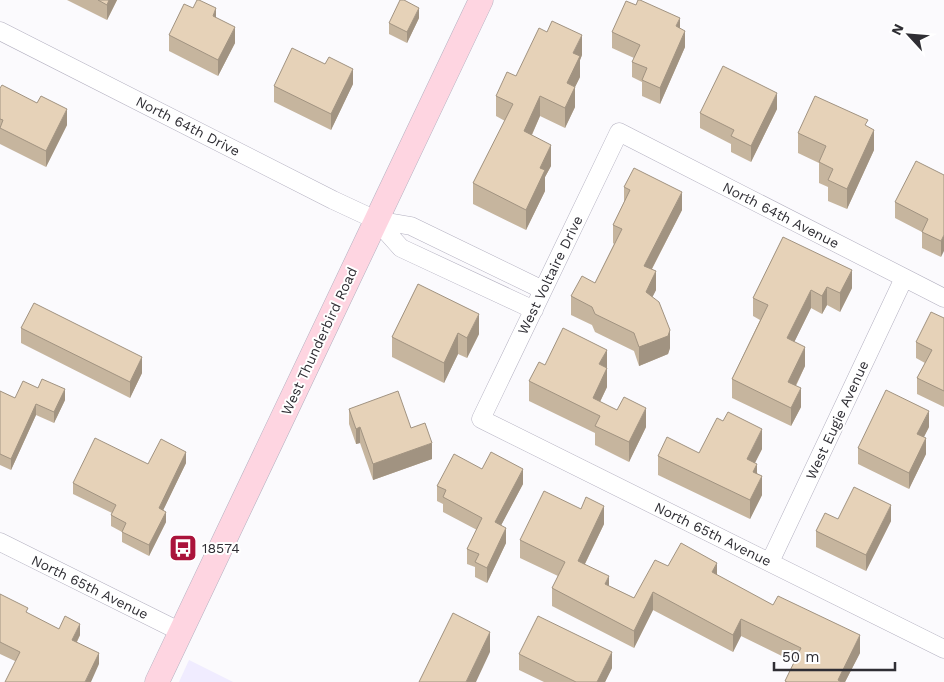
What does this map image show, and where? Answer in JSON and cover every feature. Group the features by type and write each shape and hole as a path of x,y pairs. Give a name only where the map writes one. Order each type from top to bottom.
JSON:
{"main road":[{"name":"West Thunderbird Road","path":"157,682 481,0"}],"street":[{"name":"North 64th Drive","path":"0,31 376,220 411,226 543,290"},
{"name":"North 64th Avenue","path":"619,132 944,298"},
{"name":"West Voltaire Drive","path":"482,419 619,132"},
{"name":"North 64th Drive","path":"376,220 401,248 534,310"},
{"path":"465,278 475,257"},
{"name":"West Eugie Avenue","path":"770,562 904,278"},
{"name":"North 65th Avenue","path":"482,419 944,649"},
{"name":"North 65th Avenue","path":"0,542 181,632"}],"shaded area":[{"path":"189,660 233,682 179,682"}],"building":[{"path":"98,0 109,0 107,5"},
{"path":"197,0 216,8 213,16 235,27 218,60 169,35 184,4 193,8"},
{"path":"400,0 404,0 419,8 407,32 389,23"},
{"path":"638,0 680,18 676,26 685,31 660,88 642,80 647,68 632,62 640,45 612,32 626,1 636,5"},
{"path":"552,21 582,35 573,53 580,56 567,83 575,87 565,108 540,96 524,131 551,145 540,168 545,170 526,210 473,183 513,104 496,96 507,72 516,76 539,28 547,32"},
{"path":"292,48 325,64 329,57 353,69 331,114 274,86"},
{"path":"723,66 777,93 751,146 731,136 734,130 700,113"},
{"path":"2,85 37,103 41,96 67,109 46,151 0,128 3,120 0,119 0,88"},
{"path":"815,96 868,120 865,125 874,130 847,189 828,180 833,169 819,162 826,146 798,133"},
{"path":"916,161 944,175 944,235 941,241 922,232 928,219 895,202"},
{"path":"634,168 682,192 644,266 656,271 646,292 659,302 670,330 668,336 639,347 634,333 595,314 592,307 571,296 582,276 595,283 622,229 613,225 630,190 624,187"},
{"path":"783,237 852,270 840,293 827,287 822,296 811,290 787,338 805,347 788,382 801,388 791,408 732,379 768,305 753,298"},
{"path":"418,284 479,314 467,338 458,333 444,363 392,337"},
{"path":"34,303 142,357 130,382 21,328"},
{"path":"931,312 944,318 944,391 917,378 932,350 916,342"},
{"path":"563,328 607,350 599,364 607,368 593,398 617,410 624,397 646,408 629,442 595,426 600,416 529,381 539,362 545,365"},
{"path":"42,379 65,389 54,412 36,404 11,459 0,454 0,391 15,398 23,381 38,388"},
{"path":"886,390 929,411 917,434 926,438 909,473 858,448"},
{"path":"398,391 411,428 425,423 432,443 373,464 360,427 356,429 349,409"},
{"path":"728,412 762,429 747,459 757,464 753,472 762,476 750,500 658,456 667,437 699,453 717,418 723,421"},
{"path":"95,438 148,464 161,439 186,452 159,508 166,512 149,545 122,532 126,523 111,515 116,505 73,483"},
{"path":"491,452 523,469 495,522 506,528 487,568 475,562 479,554 467,549 482,518 443,497 446,490 437,486 454,454 482,469"},
{"path":"854,487 891,505 866,555 816,531 825,513 838,519"},
{"path":"544,491 581,509 586,497 604,506 578,561 609,576 605,584 634,598 655,560 668,566 681,543 717,563 712,572 773,605 778,596 860,635 838,680 841,682 785,681 801,648 741,619 733,635 653,592 634,631 552,588 565,562 520,540"},
{"path":"0,594 28,608 26,612 59,629 65,616 80,624 72,640 99,653 85,682 5,682 20,652 0,642"},
{"path":"453,613 490,632 466,682 419,682"},
{"path":"538,616 612,652 597,682 576,682 519,654"}],"place":[{"name":"18574","path":"183,548"}]}
